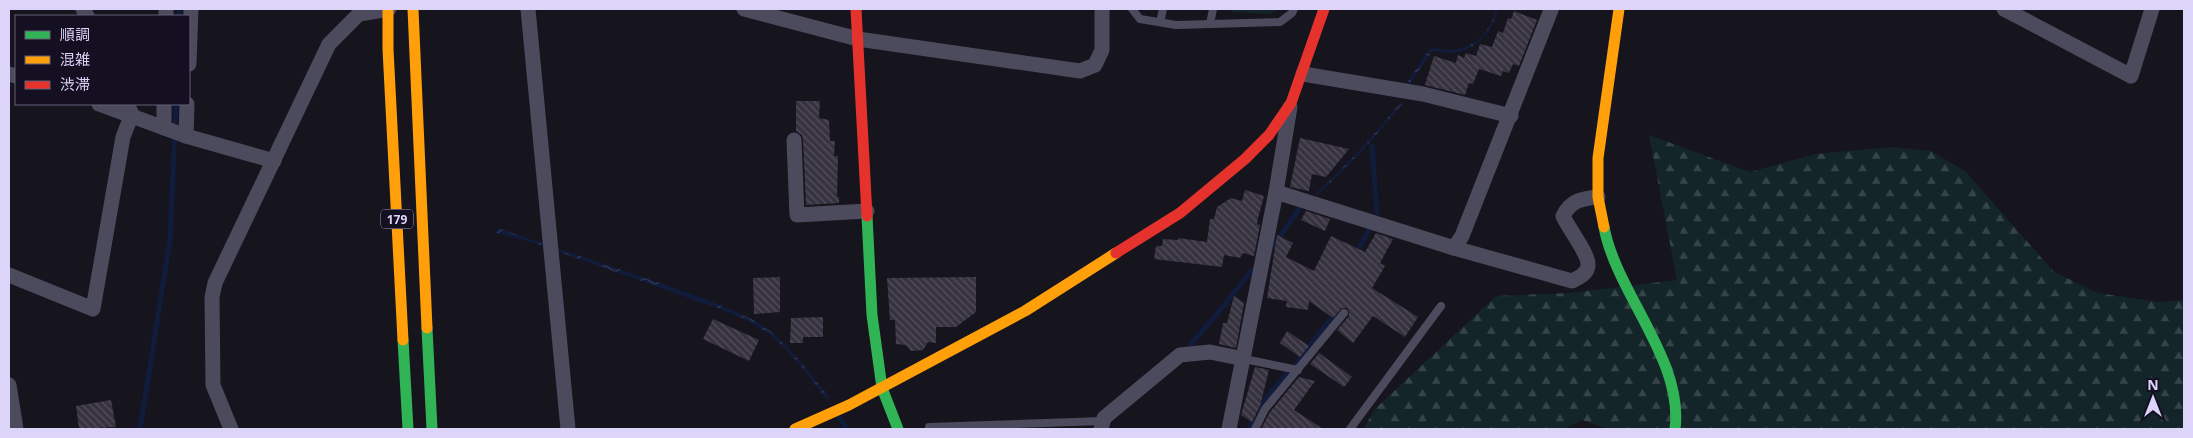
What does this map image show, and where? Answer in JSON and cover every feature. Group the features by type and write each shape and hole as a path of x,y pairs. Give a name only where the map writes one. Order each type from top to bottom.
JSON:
{"main road":[{"name":"179","path":"389,9 388,49 408,429"},
{"name":"179","path":"413,9 432,429"},
{"path":"856,9 872,315 882,388 898,429"},
{"path":"795,429 850,406 1025,311 1180,213 1245,159 1269,135 1291,103 1324,9"},
{"path":"1619,9 1598,158 1598,197 1607,245 1630,296 1656,343 1670,384 1677,413 1675,429"}],"street":[{"path":"190,36 191,9"},
{"path":"231,429 213,385 212,297 215,283 329,44 359,14 389,9"},
{"path":"528,9 568,429"},
{"path":"744,9 858,39 996,57 1080,71 1095,65 1102,50 1102,9"},
{"path":"1454,248 1462,236 1511,116 1550,9"},
{"path":"2004,9 2130,76 2152,9"},
{"path":"1302,74 1423,94 1511,116"},
{"path":"1229,429 1276,192 1291,103"},
{"path":"105,105 129,109 164,128 186,136 274,161"},
{"path":"164,105 164,128"},
{"path":"186,136 187,105"},
{"path":"9,275 93,309 129,109"},
{"path":"794,140 797,215 866,211"},
{"path":"1276,192 1454,248 1572,281 1581,277 1587,271 1588,265 1586,257 1563,216 1568,206 1575,200 1598,197"},
{"path":"1102,425 1104,418 1180,355 1210,352 1244,359"},
{"path":"9,385 13,421"}],"lane":[{"path":"1132,9 1140,19 1176,25 1280,22 1292,13 1294,9"},
{"path":"1160,22 1163,9"},
{"path":"1210,24 1214,9"},
{"path":"1350,429 1441,306"},
{"path":"1255,429 1265,409 1344,313"},
{"path":"1244,359 1298,370"},
{"path":"929,427 1102,425"}],"green space":[{"path":"1231,9 1281,9 1269,14 1231,12"},
{"path":"1649,135 1750,172 1816,154 1892,147 1931,151 1965,171 2054,272 2098,293 2159,302 2184,300 2184,429 1608,429 1582,420 1565,429 1363,429 1376,408 1496,296 1569,293 1677,280"}],"water":[{"path":"1496,9 1498,9 1494,20 1483,38 1465,50 1444,53 1433,50 1408,86 1406,84 1429,49 1458,49 1473,43 1480,38 1490,25"},
{"path":"1401,102 1403,103 1362,151 1317,195 1315,194 1360,150"},
{"path":"498,228 669,286 667,290 528,241 496,233"},
{"path":"700,297 745,316 770,331 794,354 829,397 826,399 793,357 770,335 745,320 699,301"}],"building":[{"path":"1514,11 1537,20 1519,66 1513,64 1509,73 1503,71 1501,76 1479,69 1473,84 1469,83 1465,95 1425,85 1434,56 1456,63 1458,55 1464,58 1466,53 1476,56 1480,44 1492,47 1498,31 1503,33 1508,18 1511,19"},
{"path":"796,101 820,101 819,118 829,120 830,141 835,141 834,156 838,156 837,197 839,197 839,203 806,205 803,140 802,135 796,131"},
{"path":"1300,138 1349,149 1326,177 1312,174 1309,191 1290,187"},
{"path":"1245,190 1264,196 1257,224 1260,225 1254,256 1243,253 1240,258 1224,255 1222,267 1154,259 1156,246 1162,246 1163,239 1178,240 1178,238 1207,242 1210,219 1214,219 1217,207 1231,198 1242,201"},
{"path":"1306,211 1330,219 1325,231 1301,220"},
{"path":"1376,233 1393,239 1380,263 1385,266 1372,288 1418,317 1405,337 1373,316 1353,343 1337,330 1349,316 1347,308 1342,308 1333,318 1309,301 1308,310 1286,307 1287,301 1267,298 1277,235 1293,243 1286,257 1314,271 1331,236 1365,252"},
{"path":"780,277 780,312 754,314 753,278"},
{"path":"976,277 976,312 956,327 936,327 936,343 928,342 923,350 911,351 906,345 896,344 895,320 890,320 887,278"},
{"path":"1234,296 1244,303 1236,348 1219,344 1223,323 1227,323"},
{"path":"823,317 823,337 803,337 803,343 790,343 791,318"},
{"path":"713,319 759,340 749,361 703,339"},
{"path":"1287,331 1309,346 1300,357 1280,343"},
{"path":"1319,353 1352,377 1344,387 1310,364"},
{"path":"1255,367 1269,370 1260,406 1252,422 1241,415"},
{"path":"1299,377 1315,381 1294,410 1323,429 1261,429 1270,412"},
{"path":"111,400 116,427 79,429 76,406"}],"waterway":[{"path":"179,9 179,15"},
{"path":"140,429 170,240 176,105"},
{"path":"1372,146 1377,213"},
{"path":"1272,248 1299,209"},
{"path":"1356,254 1370,228"},
{"path":"1190,345 1251,271"},
{"path":"662,286 706,302"},
{"path":"1296,364 1335,313"},
{"path":"1258,408 1286,374"},
{"path":"838,415 847,429"},
{"path":"1249,429 1254,416"}],"traffic: fast":[{"path":"867,216 872,315 882,388 898,429"},
{"path":"1604,227 1621,277 1660,352 1675,403 1675,429"},
{"path":"427,328 432,429"},
{"path":"403,340 408,429"}],"traffic: slow":[{"path":"388,9 388,49 403,340"},
{"path":"413,9 427,328"},
{"path":"1604,227 1598,197 1598,158 1619,9"},
{"path":"795,429 849,405 1025,311 1116,253"}],"traffic: jam":[{"path":"856,9 867,216"},
{"path":"1116,253 1180,213 1245,159 1269,135 1291,103 1324,9"}]}
